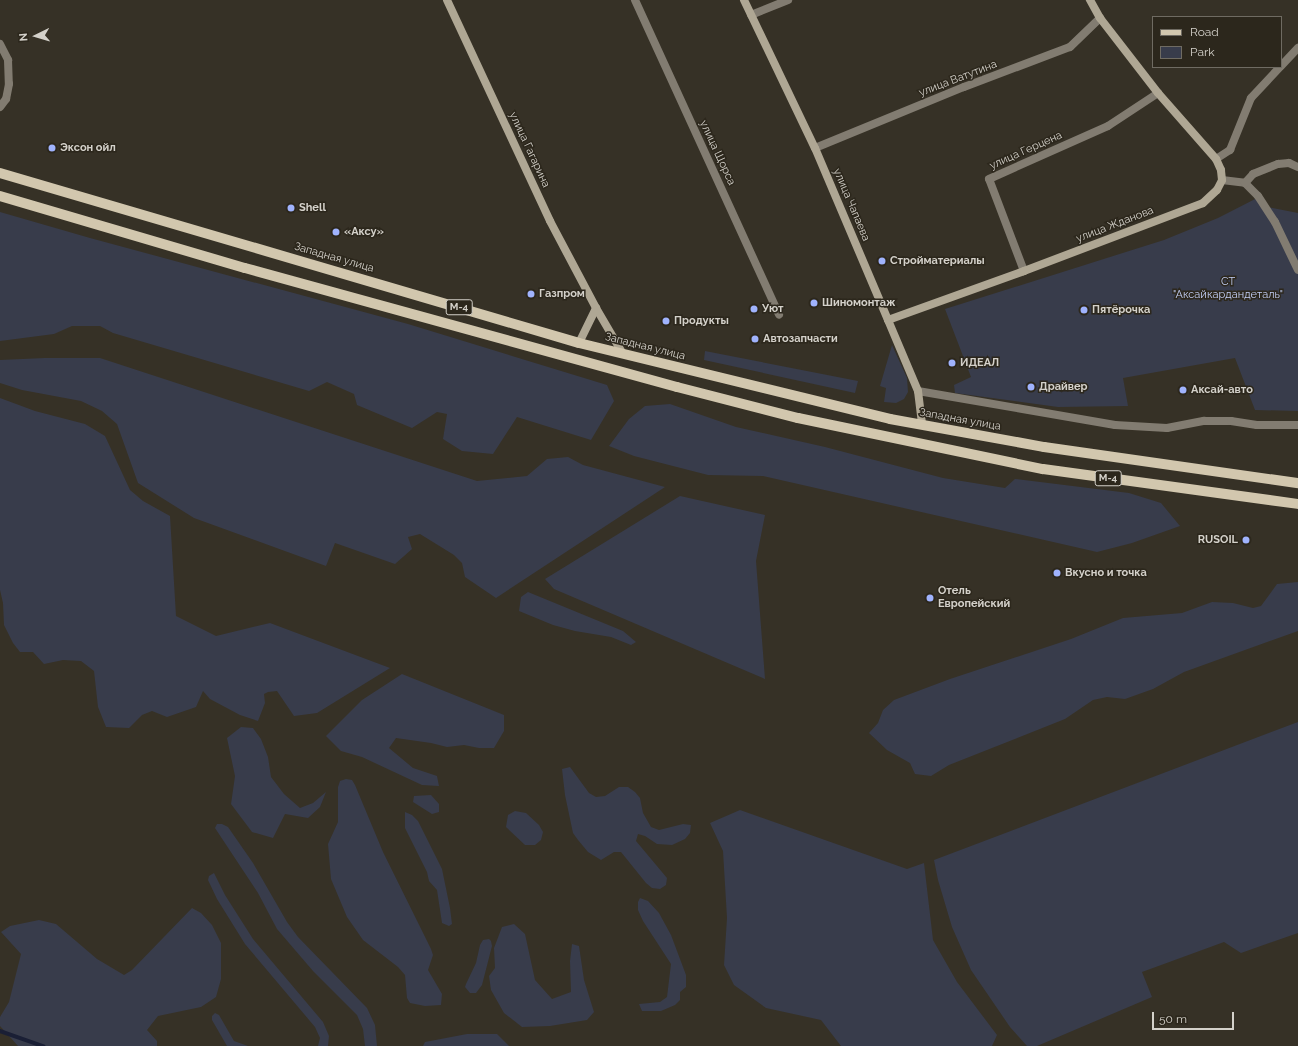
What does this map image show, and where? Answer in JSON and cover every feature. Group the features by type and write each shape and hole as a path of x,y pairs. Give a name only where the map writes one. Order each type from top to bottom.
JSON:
{"main road":[{"name":"улица Гагарина","path":"447,0 464,32 534,188 596,308 623,354"},
{"name":"улица Чапаева","path":"744,0 815,148 888,320 918,392 922,425"},
{"path":"1090,0 1100,18 1158,92 1216,159 1221,170 1222,180"},
{"name":"Западная улица","path":"0,172 579,343 623,354 922,425 1044,447 1298,483"},
{"name":"улица Жданова","path":"888,320 1024,271 1203,203 1217,190 1222,180"},
{"name":"М-4","path":"0,196 245,268 670,385 798,418 1043,469 1298,504"},
{"path":"579,343 596,308"}],"street":[{"name":"улица Щорса","path":"635,0 779,315"},
{"path":"751,15 788,0"},
{"name":"улица Ватутина","path":"815,148 964,87 1070,47 1100,18"},
{"path":"0,44 8,60 9,84 6,99 0,107"},
{"path":"1282,65 1298,48"},
{"path":"1216,159 1230,150 1251,98 1279,68"},
{"name":"улица Герцена","path":"1024,271 989,179 1108,126 1158,92"},
{"path":"1245,183 1253,174 1278,164 1289,163 1298,167"},
{"path":"1222,180 1245,183 1258,196 1275,222 1298,270"},
{"name":"Западная улица","path":"918,392 1115,424 1168,428 1204,422 1231,421 1257,425 1298,425"}],"green space":[{"name":"СТ \"Аксайкардандеталь\"","path":"1261,196 1268,207 1298,213 1298,411 1255,410 1235,358 1123,378 1128,406 1058,407 955,393 954,385 971,377 945,309 1164,240 1218,218"},
{"path":"0,212 90,238 408,324 607,385 614,401 591,440 517,417 493,454 462,451 443,439 447,414 437,412 412,428 357,405 354,394 327,382 309,391 113,333 100,326 72,326 54,334 0,341"},
{"path":"892,345 907,378 908,392 904,399 896,403 884,402 886,388 880,386"},
{"path":"705,351 858,381 855,393 704,360"},
{"path":"100,358 477,481 527,476 547,459 568,457 583,465 665,487 496,598 465,577 462,563 454,555 420,534 408,537 412,549 395,564 335,543 326,566 194,518 138,483 117,424 102,411 81,401 22,390 0,383 0,360"},
{"path":"0,398 35,411 85,424 105,436 130,490 143,501 170,516 176,616 216,636 270,623 390,668 317,713 294,716 277,691 268,692 264,694 265,703 258,721 240,715 210,699 203,691 196,707 167,717 152,711 142,715 129,728 106,727 98,707 94,671 81,661 63,660 44,664 33,652 20,652 13,643 4,625 3,603 0,590"},
{"path":"670,404 736,427 825,447 943,478 1005,488 1015,479 1129,493 1161,503 1180,526 1132,543 1097,552 763,476 708,475 634,456 609,446 629,419 645,406"},
{"path":"680,496 765,515 756,561 765,679 554,589 545,579"},
{"path":"1298,582 1298,631 1184,672 1153,689 1125,699 1107,697 1093,700 1065,719 949,765 931,776 915,774 910,763 887,750 869,733 878,723 883,710 894,700 950,679 1071,639 1123,618 1182,613 1212,602 1233,603 1253,608 1261,606 1277,584"},
{"path":"528,592 623,631 636,642 631,645 611,637 575,631 553,625 519,611 521,597"},
{"path":"402,674 504,715 504,731 494,748 479,748 464,745 447,747 396,738 389,748 413,768 437,776 439,786 422,785 362,757 341,751 326,736 362,700"},
{"path":"1298,722 1298,933 1241,953 1224,942 1142,972 1152,997 1037,1046 1027,1046 1010,1027 971,970 952,927 938,880 934,860"},
{"path":"241,727 253,728 261,739 268,757 271,777 284,794 300,808 313,803 326,792 320,807 308,818 285,814 273,838 252,832 231,804 235,776 227,738"},
{"path":"570,767 589,793 596,797 605,796 619,787 628,787 635,792 640,798 643,813 651,827 659,830 683,824 691,825 690,833 685,839 672,845 657,844 645,836 638,834 636,841 667,878 666,885 660,889 652,888 646,883 621,852 614,852 601,860 588,852 578,840 573,833 565,795 562,769"},
{"path":"346,779 352,780 355,785 383,852 431,949 433,955 428,970 442,994 441,1005 425,1006 410,1003 407,998 405,975 398,967 363,940 347,917 331,879 328,844 338,822 338,787 340,781"},
{"path":"431,795 439,804 439,812 432,814 413,802 414,796"},
{"path":"740,810 907,869 924,863 933,940 957,982 997,1035 992,1046 841,1046 821,1020 766,1008 734,985 724,965 727,918 723,851 710,823"},
{"path":"515,811 526,813 539,825 543,832 541,840 535,845 525,845 506,827 508,815"},
{"path":"405,812 412,815 418,821 442,869 452,924 449,926 442,923 437,890 429,881 427,872 405,828"},
{"path":"217,824 222,824 228,827 253,863 287,922 298,937 367,1008 375,1025 377,1046 365,1046 363,1029 357,1015 313,971 277,929 258,893 215,828"},
{"path":"214,873 225,895 253,939 323,1022 329,1036 328,1046 318,1046 320,1038 315,1027 245,944 217,899 208,880 209,876"},
{"path":"640,898 648,901 659,913 671,935 686,975 686,987 680,992 680,1000 675,1005 661,1011 642,1011 639,1004 660,1002 667,997 671,964 643,921 638,910 638,902"},
{"path":"192,908 201,913 212,925 221,943 221,979 216,997 201,1007 158,1016 147,1030 157,1041 157,1046 18,1046 0,1026 0,1017 9,1002 21,954 1,932 10,926 39,920 56,924 97,959 124,975 132,970"},
{"path":"514,924 525,934 535,980 552,999 571,992 570,961 572,944 579,946 584,980 594,1012 587,1020 550,1026 522,1027 504,1013 491,990 489,976 495,968 494,948 502,927"},
{"path":"489,939 492,946 482,985 476,993 470,993 465,987 466,984 476,963 480,945 483,940"},
{"path":"215,1013 219,1015 234,1041 248,1046 227,1046 212,1020 212,1016"},
{"path":"467,1034 497,1034 509,1046 423,1046 425,1042"}],"waterway":[{"path":"0,1031 43,1046"}],"place":[{"name":"Эксон ойл","path":"52,148"},
{"name":"Shell","path":"291,208"},
{"name":"«Аксу»","path":"336,232"},
{"name":"Стройматериалы","path":"882,261"},
{"name":"Газпром","path":"531,294"},
{"name":"Шиномонтаж","path":"814,303"},
{"name":"Уют","path":"754,309"},
{"name":"Пятёрочка","path":"1084,310"},
{"name":"Продукты","path":"666,321"},
{"name":"Автозапчасти","path":"755,339"},
{"name":"ИДЕАЛ","path":"952,363"},
{"name":"Драйвер","path":"1031,387"},
{"name":"Аксай-авто","path":"1183,390"},
{"name":"RUSOIL","path":"1246,540"},
{"name":"Вкусно и точка","path":"1057,573"},
{"name":"Отель Европейский","path":"930,598"}]}
